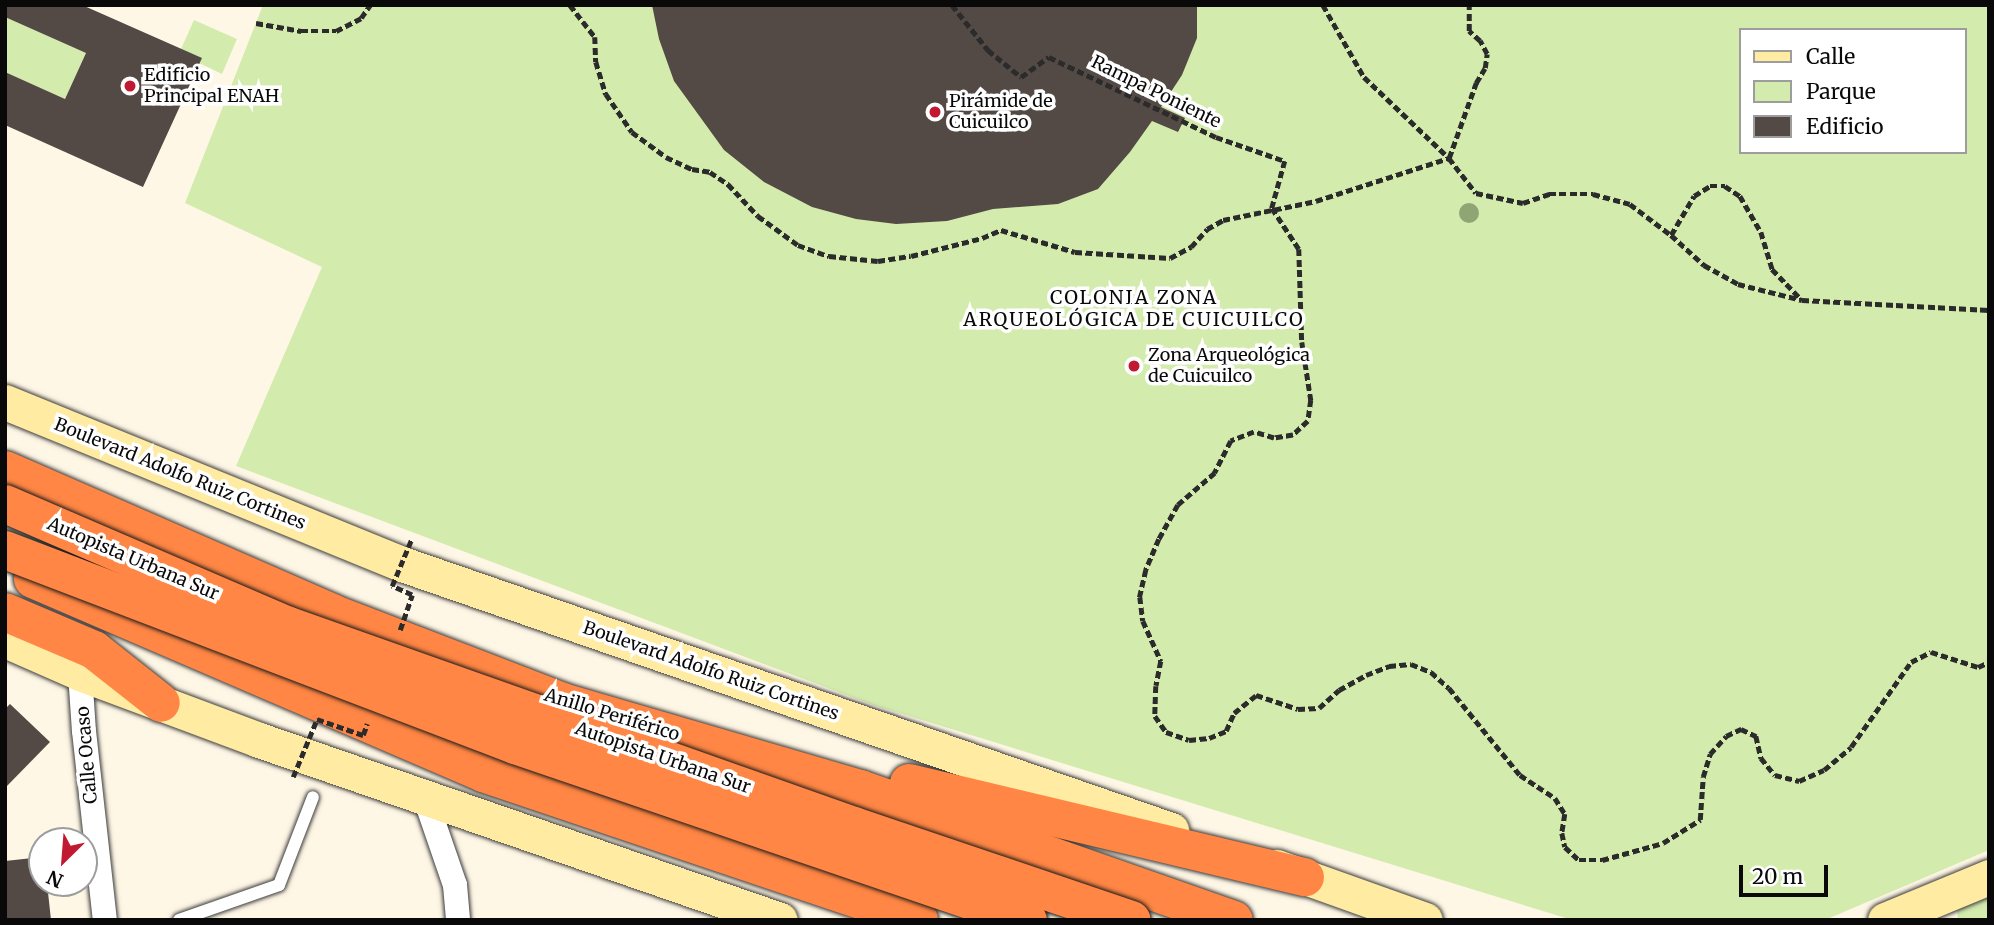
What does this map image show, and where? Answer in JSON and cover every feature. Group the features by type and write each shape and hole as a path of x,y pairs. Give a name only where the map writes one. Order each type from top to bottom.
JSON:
{"highway":[{"path":"5,450 199,554"},
{"name":"Anillo Periférico","path":"5,470 334,614 566,703 860,789 1234,920"},
{"name":"Autopista Urbana Sur","path":"5,504 286,625 1132,920"},
{"name":"Autopista Urbana Sur","path":"5,550 514,745 1028,920"},
{"path":"5,567 483,773 919,920"},
{"path":"5,612 94,650 161,703"},
{"path":"566,703 1305,877"}],"main road":[{"name":"Boulevard Adolfo Ruiz Cortines","path":"5,402 402,564 1425,920"},
{"path":"5,640 80,673 161,703 425,798 780,920"},
{"path":"1885,920 1989,877"}],"street":[{"name":"Calle Ocaso","path":"80,673 105,920"},
{"path":"425,798 455,886 458,920"}],"lane":[{"path":"178,920 279,885 313,797"}],"path":[{"path":"256,23 301,31 336,31 361,18 370,5"},
{"path":"570,5 595,37 596,62 606,94 632,132 666,157 692,169 710,172 728,184 758,216 797,245 829,256 878,261 911,256 982,238 1001,230 1075,252 1170,258 1191,247 1207,229 1223,220 1316,201 1449,158"},
{"name":"Rampa Poniente","path":"952,5 988,50 1021,77 1049,57 1216,137 1285,162 1272,208"},
{"path":"1323,5 1364,77 1449,158 1476,193 1523,203 1549,194 1593,194 1630,204 1671,235 1704,265 1738,284 1802,300 1989,310"},
{"path":"1449,158 1476,82 1485,68 1487,54 1480,41 1469,31 1469,5"},
{"path":"1671,235 1694,196 1710,186 1725,186 1740,196 1761,232 1772,269 1802,300"},
{"path":"1272,208 1299,249 1302,342 1311,400 1308,421 1293,435 1274,439 1254,432 1231,441 1215,473 1178,505 1159,539 1146,570 1140,597 1143,621 1161,662 1156,686 1155,716 1166,732 1189,740 1209,738 1226,731 1234,713 1256,695 1298,709 1319,708 1339,690 1366,675 1389,666 1410,664 1431,672 1449,688 1520,775 1555,798 1565,814 1562,833 1565,847 1579,860 1602,860 1663,843 1700,820 1703,777 1710,754 1726,736 1741,729 1756,736 1761,758 1775,775 1799,781 1824,770 1851,747 1912,662 1931,652 1978,667 1989,662"}],"green space":[{"name":"Zona Arqueológica de Cuicuilco","path":"263,5 1989,5 1989,850 1825,920 1572,920 873,705 236,466 322,267 185,203"},
{"path":"5,17 86,53 65,99 5,72"},
{"path":"194,20 237,39 222,74 199,63 181,49"},
{"path":"1989,895 1989,920 1958,920 1957,909"}],"building":[{"name":"Edificio Principal ENAH","path":"5,5 82,5 202,58 143,187 5,125 5,72 65,99 86,53 5,17"},
{"name":"Pirámide de Cuicuilco","path":"652,5 1197,5 1197,38 1182,75 1161,107 1185,118 1178,132 1152,121 1098,189 1058,204 993,209 947,221 896,224 856,219 812,207 764,182 724,150 674,81 659,39"},
{"path":"10,704 50,742 5,788 5,709"},
{"path":"28,859 28,897 49,897 51,920 5,920 5,861"}],"place":[{"name":"Edificio Principal ENAH","path":"130,86"},
{"name":"Pirámide de Cuicuilco","path":"935,112"},
{"name":"Zona Arqueológica de Cuicuilco","path":"1134,366"}],"district":[{"name":"COLONIA ZONA ARQUEOLÓGICA DE CUICUILCO","path":"1134,309"}]}
